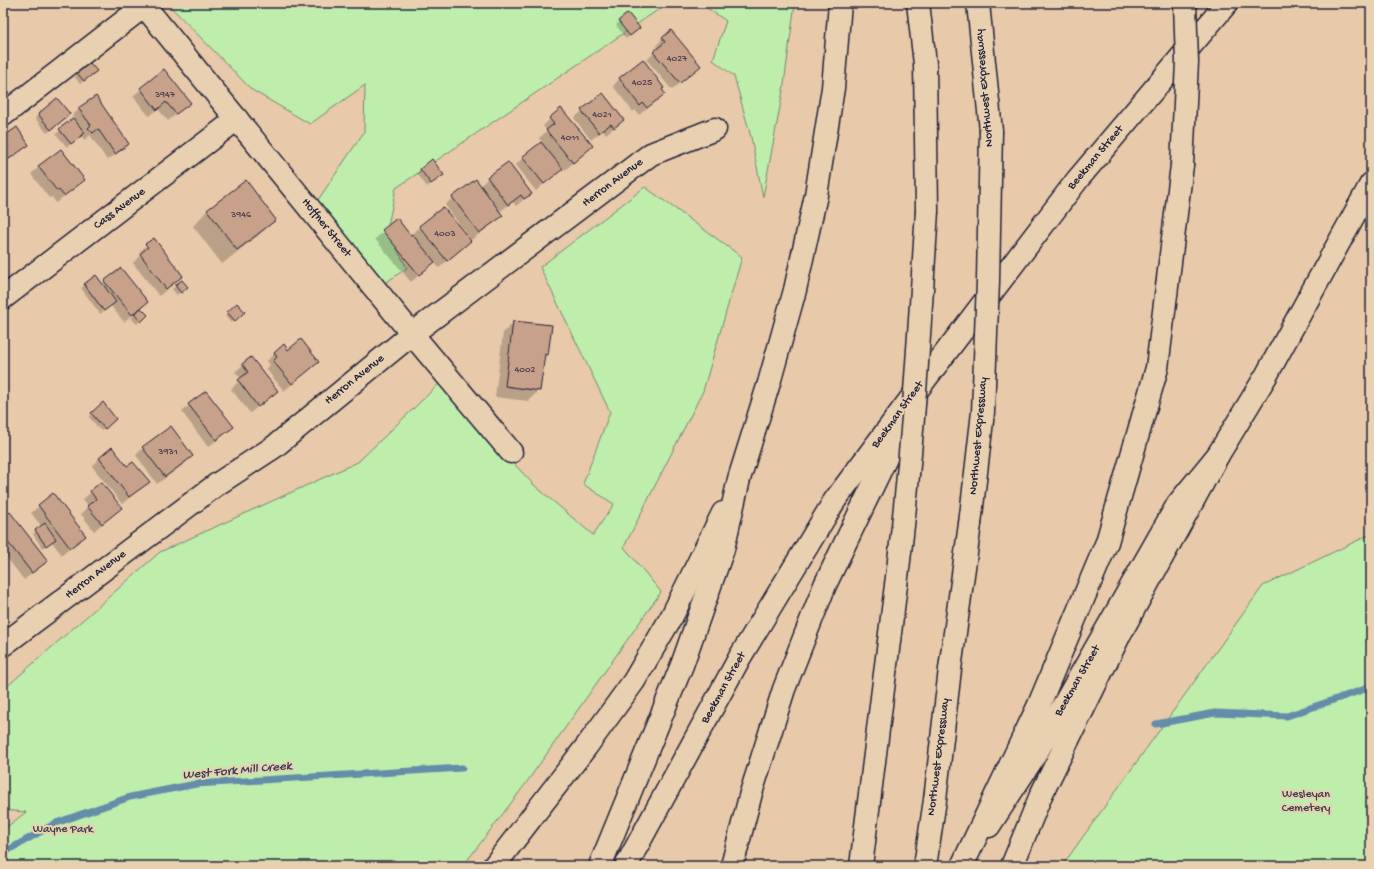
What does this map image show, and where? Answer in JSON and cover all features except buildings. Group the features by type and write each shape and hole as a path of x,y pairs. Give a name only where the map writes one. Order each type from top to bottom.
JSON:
{"main road":[{"path":"600,866 685,658 723,550 739,479 769,383 795,290 816,195 833,88 840,3"},
{"path":"861,866 904,520 927,211 925,64 918,3"},
{"name":"Northwest Expressway","path":"925,866 935,800 983,412 988,281 991,131 978,3"},
{"path":"962,866 1038,707 1107,542 1157,368 1182,165 1187,62 1185,3"},
{"name":"Beekman Street","path":"626,866 740,658 831,507 924,381 1078,179 1227,3"},
{"path":"3,115 143,4"},
{"name":"Hoffner Street","path":"143,4 412,334 511,452"},
{"name":"Cass Avenue","path":"3,298 238,119"},
{"name":"Herron Avenue","path":"3,645 216,485 274,447 412,334 651,154 715,129"},
{"name":"Beekman Street","path":"962,866 1036,755 1178,504 1218,455 1266,376 1371,184"},
{"path":"732,866 751,793 784,689 825,585 924,381"},
{"path":"1012,866 1041,795 1120,634 1218,455"},
{"path":"494,866 581,753 634,680 672,616 739,479"}],"green space":[{"path":"167,3 668,3 396,188 387,230 407,268 385,283 318,200 364,132 365,85 310,124 252,90"},
{"path":"700,3 795,3 783,91 763,197 751,137 734,76 713,60 726,21"},
{"name":"Wayne Park","path":"645,187 742,257 703,391 624,547 661,592 524,786 463,866 3,866 3,830 26,812 3,810 3,690 160,552 358,462 439,384 534,485 593,535 614,504 583,484 610,412 540,267"},
{"name":"Wesleyan Cemetery","path":"1371,534 1371,866 1062,866 1263,586"}],"waterway":[{"name":"West Fork Mill Creek","path":"1156,724 1215,713 1287,716 1371,687"},
{"name":"West Fork Mill Creek","path":"3,853 56,823 130,797 196,784 462,768"}]}
